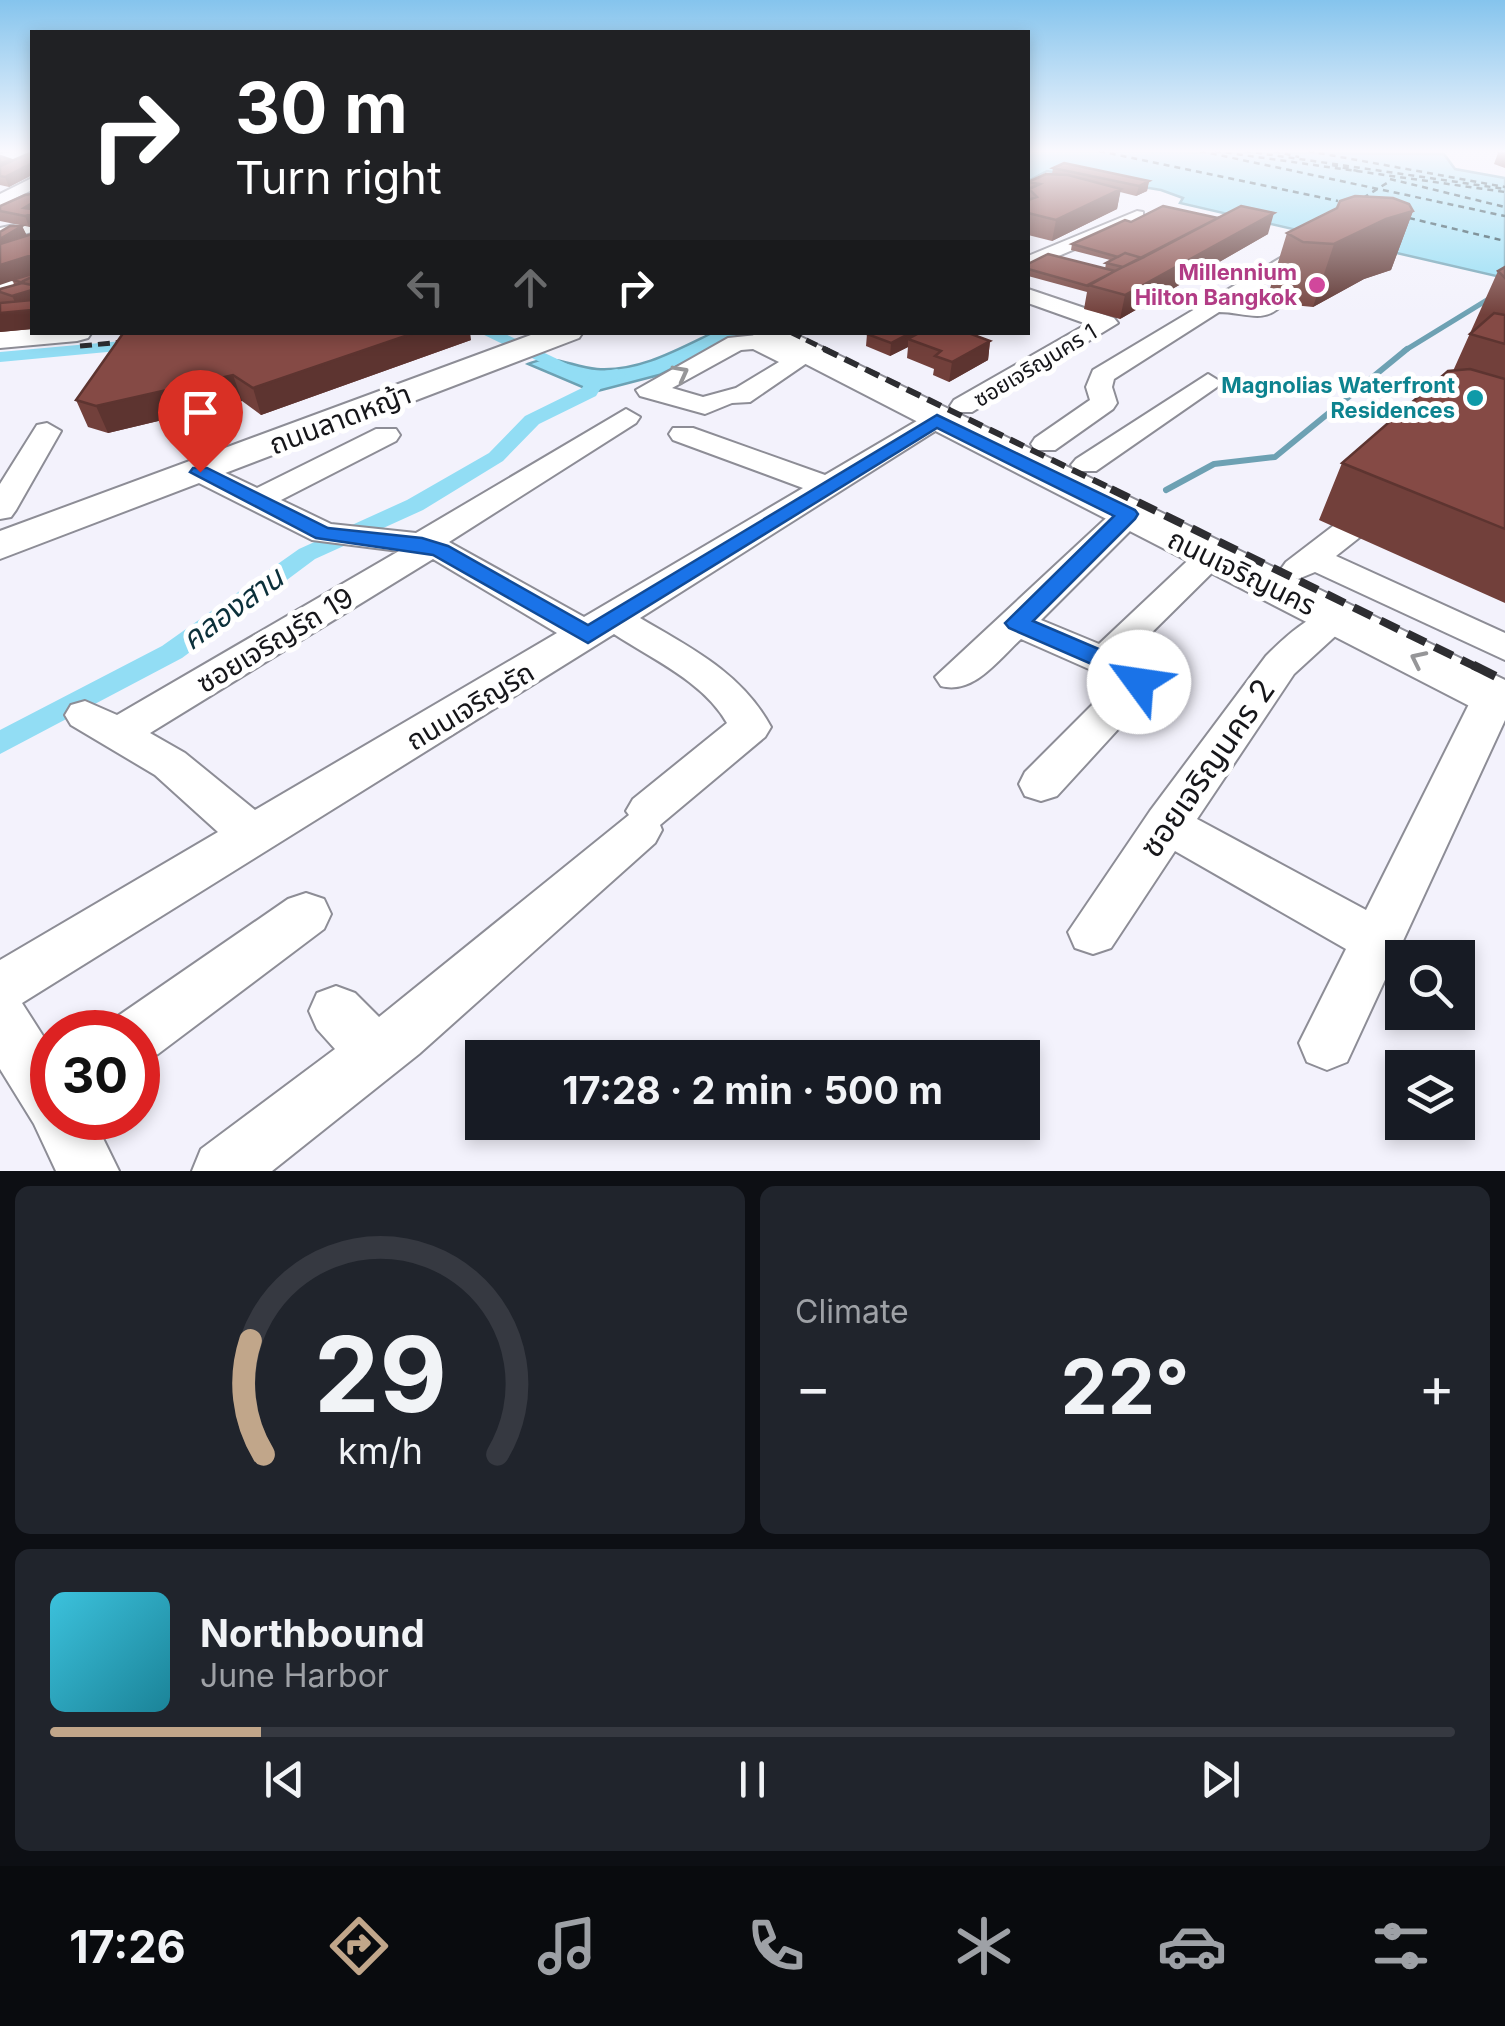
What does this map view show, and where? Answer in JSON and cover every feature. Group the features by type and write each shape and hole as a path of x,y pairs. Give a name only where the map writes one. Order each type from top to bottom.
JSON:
{"main road":[{"path":"0,340 48,335"},
{"name":"ถนนเจริญนคร","path":"773,335 950,413 1128,514 1212,556 1303,570 1336,619 1501,689"},
{"name":"ถนนลาดหญ้า","path":"0,546 200,472 532,340"},
{"name":"ถนนลาดหญ้า","path":"0,527 532,340"},
{"name":"ถนนเจริญนคร","path":"950,413 1045,444 1303,570 1501,689"}],"street":[{"path":"1030,262 1137,216"},
{"path":"0,234 30,227"},
{"path":"1045,444 1104,403 1099,387 1102,375 1282,263"},
{"path":"0,287 30,277"},
{"name":"ซอยเจริญนคร 1","path":"950,413 1106,322 1030,297"},
{"path":"736,343 806,349 741,396 728,395 704,406 649,390 736,343"},
{"path":"1086,465 1208,382"},
{"name":"ถนนเจริญรัถ","path":"0,988 950,413"},
{"name":"ซอยเจริญรัถ 19","path":"254,836 170,764 103,724 426,546 626,417"},
{"path":"0,510 47,431"},
{"path":"683,434 828,488"},
{"path":"255,501 386,435"},
{"path":"200,472 255,501 338,536 426,546 716,684 744,710 750,726 374,1052 223,1171"},
{"path":"1303,570 1409,491"},
{"path":"956,676 1017,623 1128,514"},
{"path":"1116,647 1212,556"},
{"path":"1303,570 1505,648"},
{"name":"ซอยเจริญนคร 2","path":"1094,932 1288,655 1336,619"},
{"path":"1017,623 1139,676 1139,682 1041,784"},
{"path":"1327,1043 1501,689"},
{"path":"1166,824 1377,941"},
{"path":"160,1019 306,914"},
{"path":"336,1011 374,1052"},
{"path":"0,1018 30,1065"},
{"path":"72,1140 88,1171"}],"water":[{"path":"1191,206 1505,206 1505,278"},
{"path":"708,335 739,335 659,375 594,392 528,364 546,359 612,369 657,358"}],"building":[{"path":"0,206 28,206 24,208 30,209 30,215 0,211"},
{"path":"1030,206 1086,206 1056,220 1030,214"},
{"path":"1163,206 1218,218 1142,258 1125,253 1118,257 1072,244 1125,220 1131,222"},
{"path":"1241,206 1274,213 1125,295 1088,285"},
{"path":"1410,206 1413,211 1386,219 1334,244 1303,242 1287,233 1337,208"},
{"path":"10,226 22,226 0,239 0,232"},
{"path":"30,235 30,256 0,265 0,244"},
{"path":"1125,253 1142,258 1123,267 1106,263"},
{"path":"1048,254 1115,271 1088,286 1030,270 1030,263"},
{"path":"30,285 30,291 12,296 0,289"},
{"path":"30,300 30,310 0,313 0,303"},
{"path":"1494,313 1505,315 1505,344 1470,334"},
{"path":"122,335 408,335 253,388 233,375 96,406 76,400"},
{"path":"870,335 906,335 891,343"},
{"path":"915,335 974,335 990,341 952,362 935,356 941,351 908,339"},
{"path":"1470,369 1505,379 1505,529 1342,463 1448,371"}],"waterway":[{"path":"1406,350 1505,289"},
{"path":"493,335 573,371"},
{"path":"0,357 144,344"},
{"path":"1166,490 1214,464 1275,457 1406,350"},
{"name":"คลองสาน","path":"0,743 172,652 307,554 415,505 496,457 532,420 589,392 598,377 617,374"}],"ferry route":[{"path":"1456,206 1505,216"},
{"path":"1499,206 1505,207"},
{"path":"1409,218 1505,241"}],"railway":[{"path":"796,335 829,351"},
{"path":"80,346 146,340"},
{"path":"824,349 1116,491"},
{"path":"1111,489 1478,668"},
{"path":"1473,665 1505,681"}],"place":[{"name":"Millennium Hilton Bangkok","path":"1317,285"},
{"name":"Magnolias Waterfront Residences","path":"1475,398"}],"route":[{"path":"200,472 324,534 422,544 440,550 588,635 937,420 1128,514 1017,623 1126,669 1139,676 1139,682"}]}
